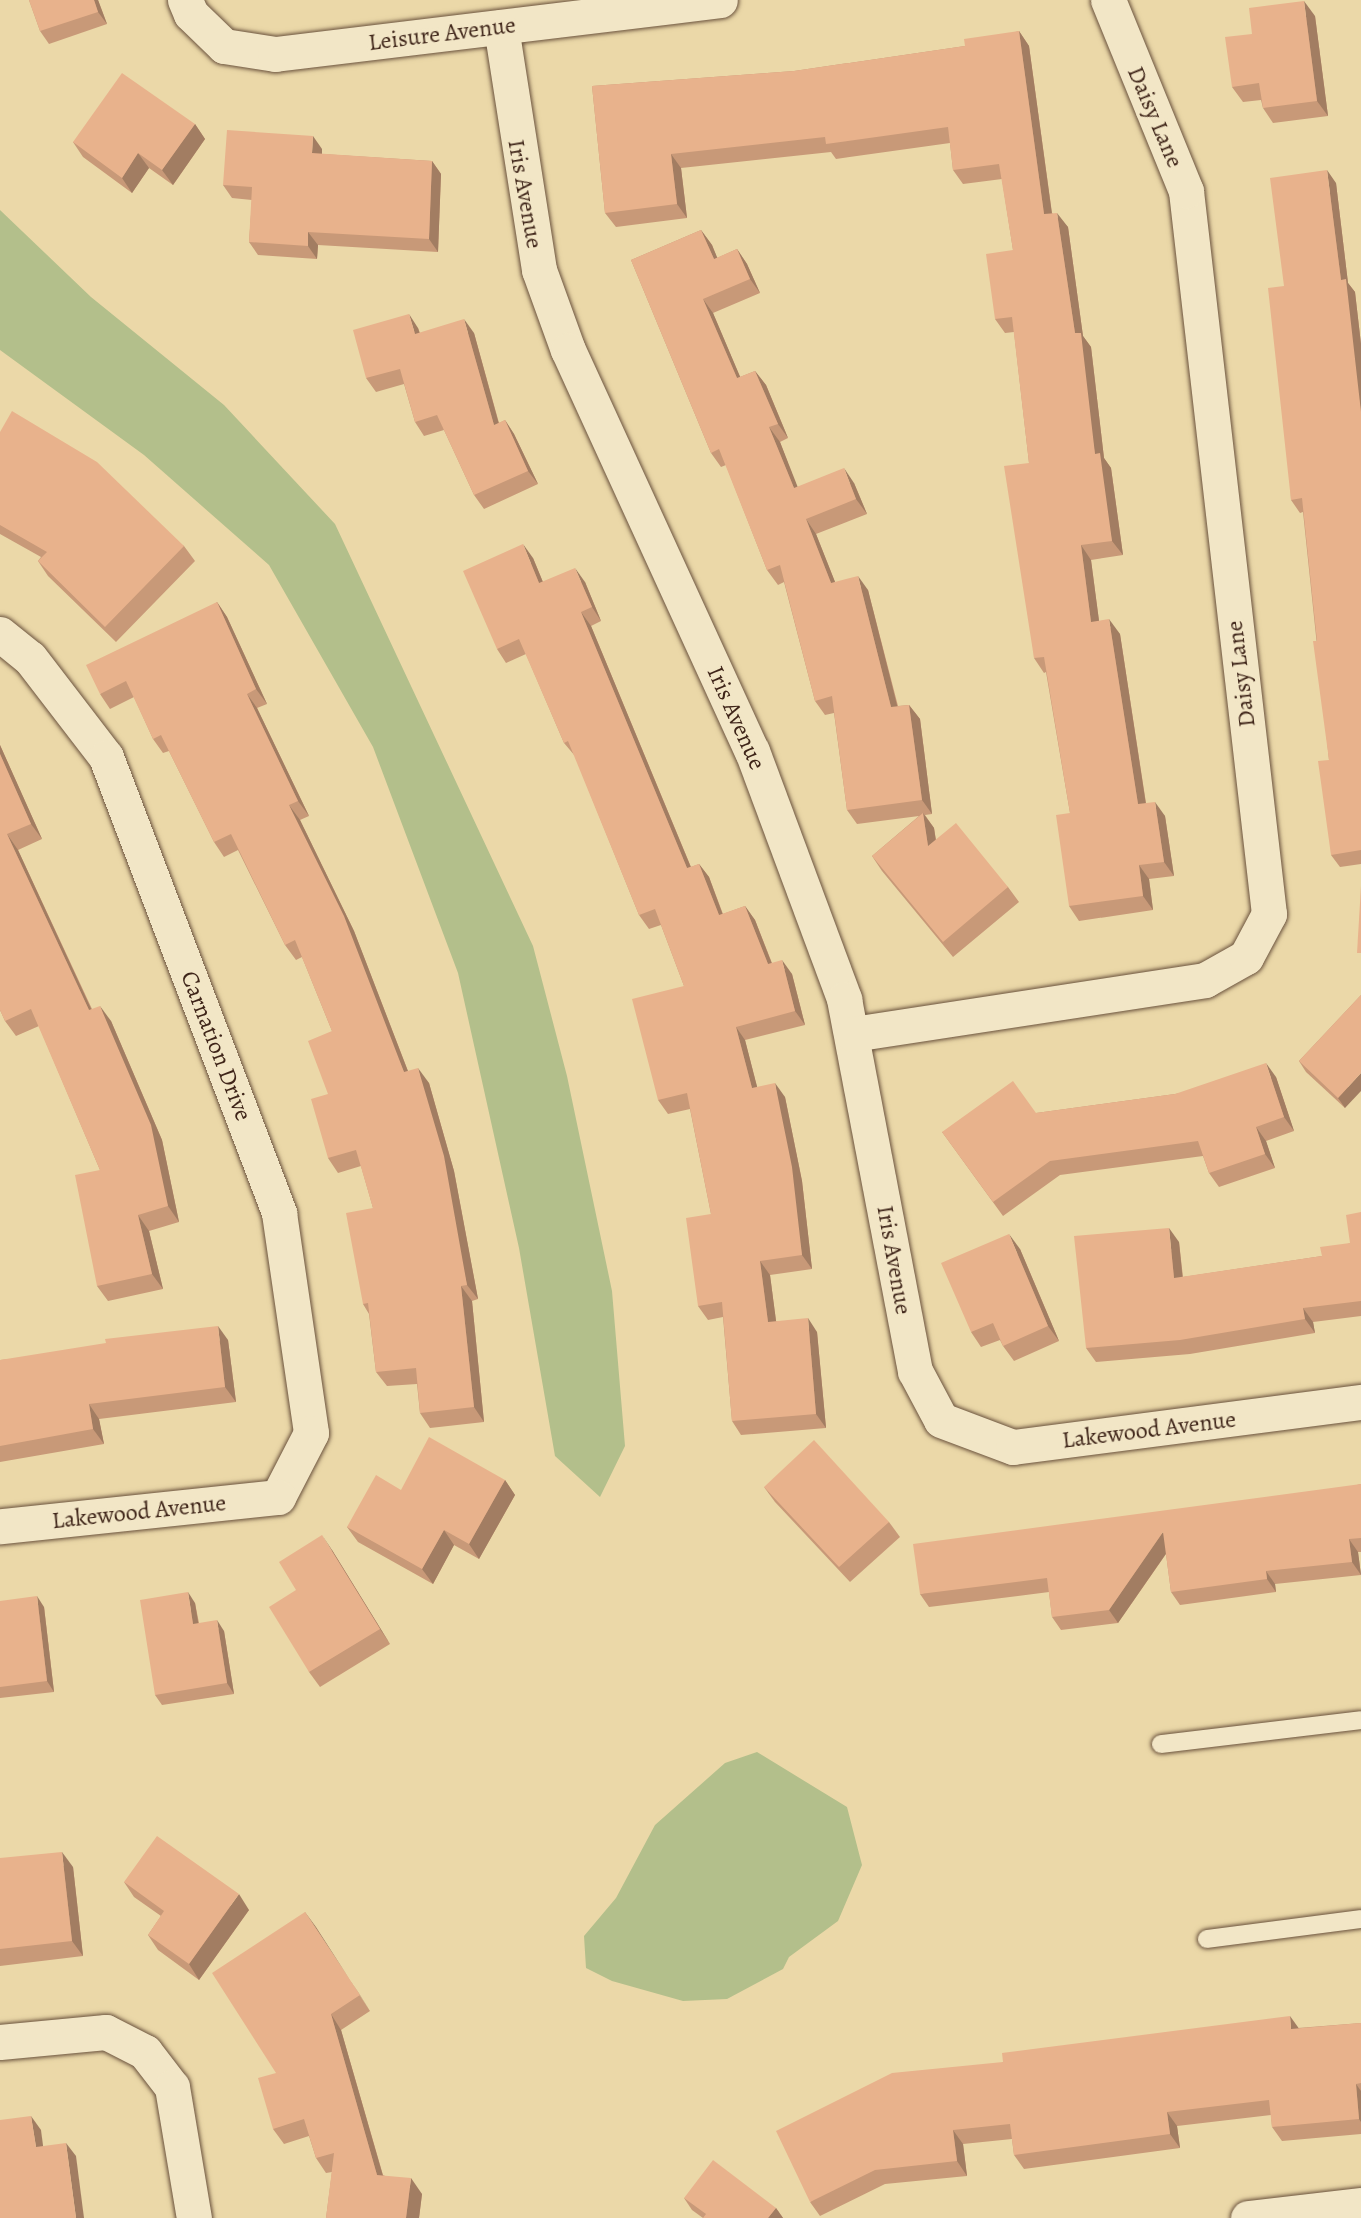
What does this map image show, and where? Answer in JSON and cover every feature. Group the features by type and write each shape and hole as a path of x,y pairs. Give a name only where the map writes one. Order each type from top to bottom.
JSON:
{"street":[{"name":"Leisure Avenue","path":"185,0 206,33 224,46 246,52 275,54 720,0"},
{"name":"Daisy Lane","path":"852,1034 1205,980 1246,957 1269,914 1186,191 1108,0"},
{"name":"Iris Avenue","path":"501,27 530,229 552,310 752,751 800,875 852,1034 915,1371 941,1420"},
{"name":"Carnation Drive","path":"0,634 30,658 106,757 279,1213 311,1433 278,1497"},
{"name":"Lakewood Avenue","path":"941,1420 1013,1447 1361,1402"},
{"name":"Lakewood Avenue","path":"0,1526 278,1497"},
{"path":"0,2042 106,2032 145,2052 172,2087 194,2218"},
{"path":"1248,2218 1361,2205"}],"lane":[{"path":"1161,1744 1361,1720"},
{"path":"1207,1939 1361,1919"}],"green space":[{"path":"0,210 91,297 224,405 335,524 533,946 567,1076 612,1291 625,1446 600,1497 555,1456 519,1248 458,973 373,747 269,565 144,455 0,350"},
{"path":"757,1752 847,1807 862,1865 838,1921 789,1957 783,1969 727,1999 683,2001 612,1981 586,1968 584,1936 616,1898 655,1825 725,1763"}],"building":[{"path":"29,0 94,0 98,12 40,31"},
{"path":"1304,1 1317,101 1263,108 1259,83 1232,87 1225,37 1252,34 1249,8"},
{"path":"1019,31 1044,214 1057,213 1075,333 1081,333 1095,454 1100,453 1112,541 1081,545 1091,622 1109,619 1138,804 1155,802 1164,862 1139,865 1143,896 1069,906 1056,815 1070,813 1044,657 1034,658 1004,466 1029,463 1012,317 995,319 986,254 1013,250 999,164 953,170 948,127 826,144 825,137 671,154 677,204 605,213 592,86 794,71 965,46 964,39"},
{"path":"122,73 195,124 162,170 138,153 122,178 73,142"},
{"path":"227,130 313,136 312,153 432,161 429,239 308,232 308,246 249,242 252,187 223,185"},
{"path":"1327,170 1341,280 1346,279 1361,412 1361,850 1331,855 1318,761 1329,760 1313,641 1317,641 1302,498 1291,500 1268,288 1284,286 1270,178"},
{"path":"701,230 714,259 737,249 750,279 703,299 737,378 755,371 778,424 769,427 794,488 844,468 856,499 806,519 831,583 858,576 891,707 909,705 922,800 847,810 832,696 815,701 780,565 767,570 719,449 711,453 631,260"},
{"path":"409,314 415,334 464,319 494,425 505,420 528,471 474,495 437,415 415,422 400,369 366,378 353,330"},
{"path":"12,411 97,462 184,546 105,627 38,561 47,552 0,525 0,432"},
{"path":"523,544 539,583 575,568 592,607 581,612 687,868 699,864 719,915 745,906 768,964 782,960 795,1011 736,1027 752,1088 775,1083 792,1167 802,1255 760,1261 768,1322 808,1318 816,1414 732,1421 722,1302 698,1306 686,1218 711,1214 687,1093 658,1100 632,999 684,986 655,909 639,915 568,741 564,743 519,639 497,649 463,571"},
{"path":"217,602 256,689 247,694 298,801 289,805 344,916 404,1072 418,1068 444,1156 467,1285 461,1286 474,1407 420,1413 416,1368 376,1372 368,1303 363,1304 346,1213 373,1208 356,1150 328,1158 311,1099 328,1094 308,1041 332,1031 295,940 285,945 231,834 214,842 161,735 153,739 126,681 100,694 86,665"},
{"path":"0,754 31,824 7,834 89,1010 100,1006 151,1125 168,1206 138,1215 152,1274 97,1286 75,1175 100,1170 31,1009 5,1021 0,1010"},
{"path":"923,813 928,846 956,823 1008,887 943,942 872,856"},
{"path":"1361,886 1361,953 1357,953"},
{"path":"1361,995 1361,1073 1338,1098 1299,1061"},
{"path":"1266,1063 1284,1117 1256,1127 1265,1154 1209,1173 1198,1141 1050,1161 993,1202 942,1132 1013,1081 1036,1113 1175,1094"},
{"path":"1361,1212 1361,1301 1303,1308 1305,1319 1180,1340 1086,1348 1074,1236 1169,1228 1174,1278 1322,1256 1320,1247 1350,1243 1346,1215"},
{"path":"1009,1234 1048,1326 1003,1346 993,1323 971,1332 941,1263"},
{"path":"218,1326 225,1387 89,1404 93,1429 0,1446 0,1360 106,1343 105,1339"},
{"path":"429,1437 505,1480 469,1544 444,1530 422,1569 347,1527 376,1475 401,1490"},
{"path":"814,1440 889,1522 839,1567 764,1487"},
{"path":"1361,1484 1361,1538 1349,1539 1352,1562 1266,1571 1267,1579 1171,1592 1163,1532 1109,1610 1052,1617 1047,1578 920,1594 913,1544"},
{"path":"322,1535 380,1629 309,1672 269,1607 296,1590 279,1562"},
{"path":"188,1592 193,1624 217,1620 227,1683 155,1695 140,1600"},
{"path":"37,1596 47,1681 0,1687 0,1601"},
{"path":"157,1836 239,1894 189,1964 148,1935 164,1911 124,1882"},
{"path":"62,1852 72,1941 0,1949 0,1858"},
{"path":"305,1912 360,1995 331,2014 377,2175 411,2178 406,2218 326,2218 334,2153 316,2158 304,2119 273,2129 258,2078 276,2073 212,1973"},
{"path":"1290,2016 1291,2029 1361,2023 1361,2083 1356,2084 1359,2119 1272,2127 1269,2100 1167,2112 1170,2134 1014,2155 1010,2124 953,2130 957,2161 875,2170 810,2202 776,2131 892,2073 1003,2062 1002,2053"},
{"path":"31,2116 36,2147 66,2143 76,2218 0,2218 0,2120"},
{"path":"713,2160 776,2208 768,2218 703,2218 706,2214 684,2198"}]}
